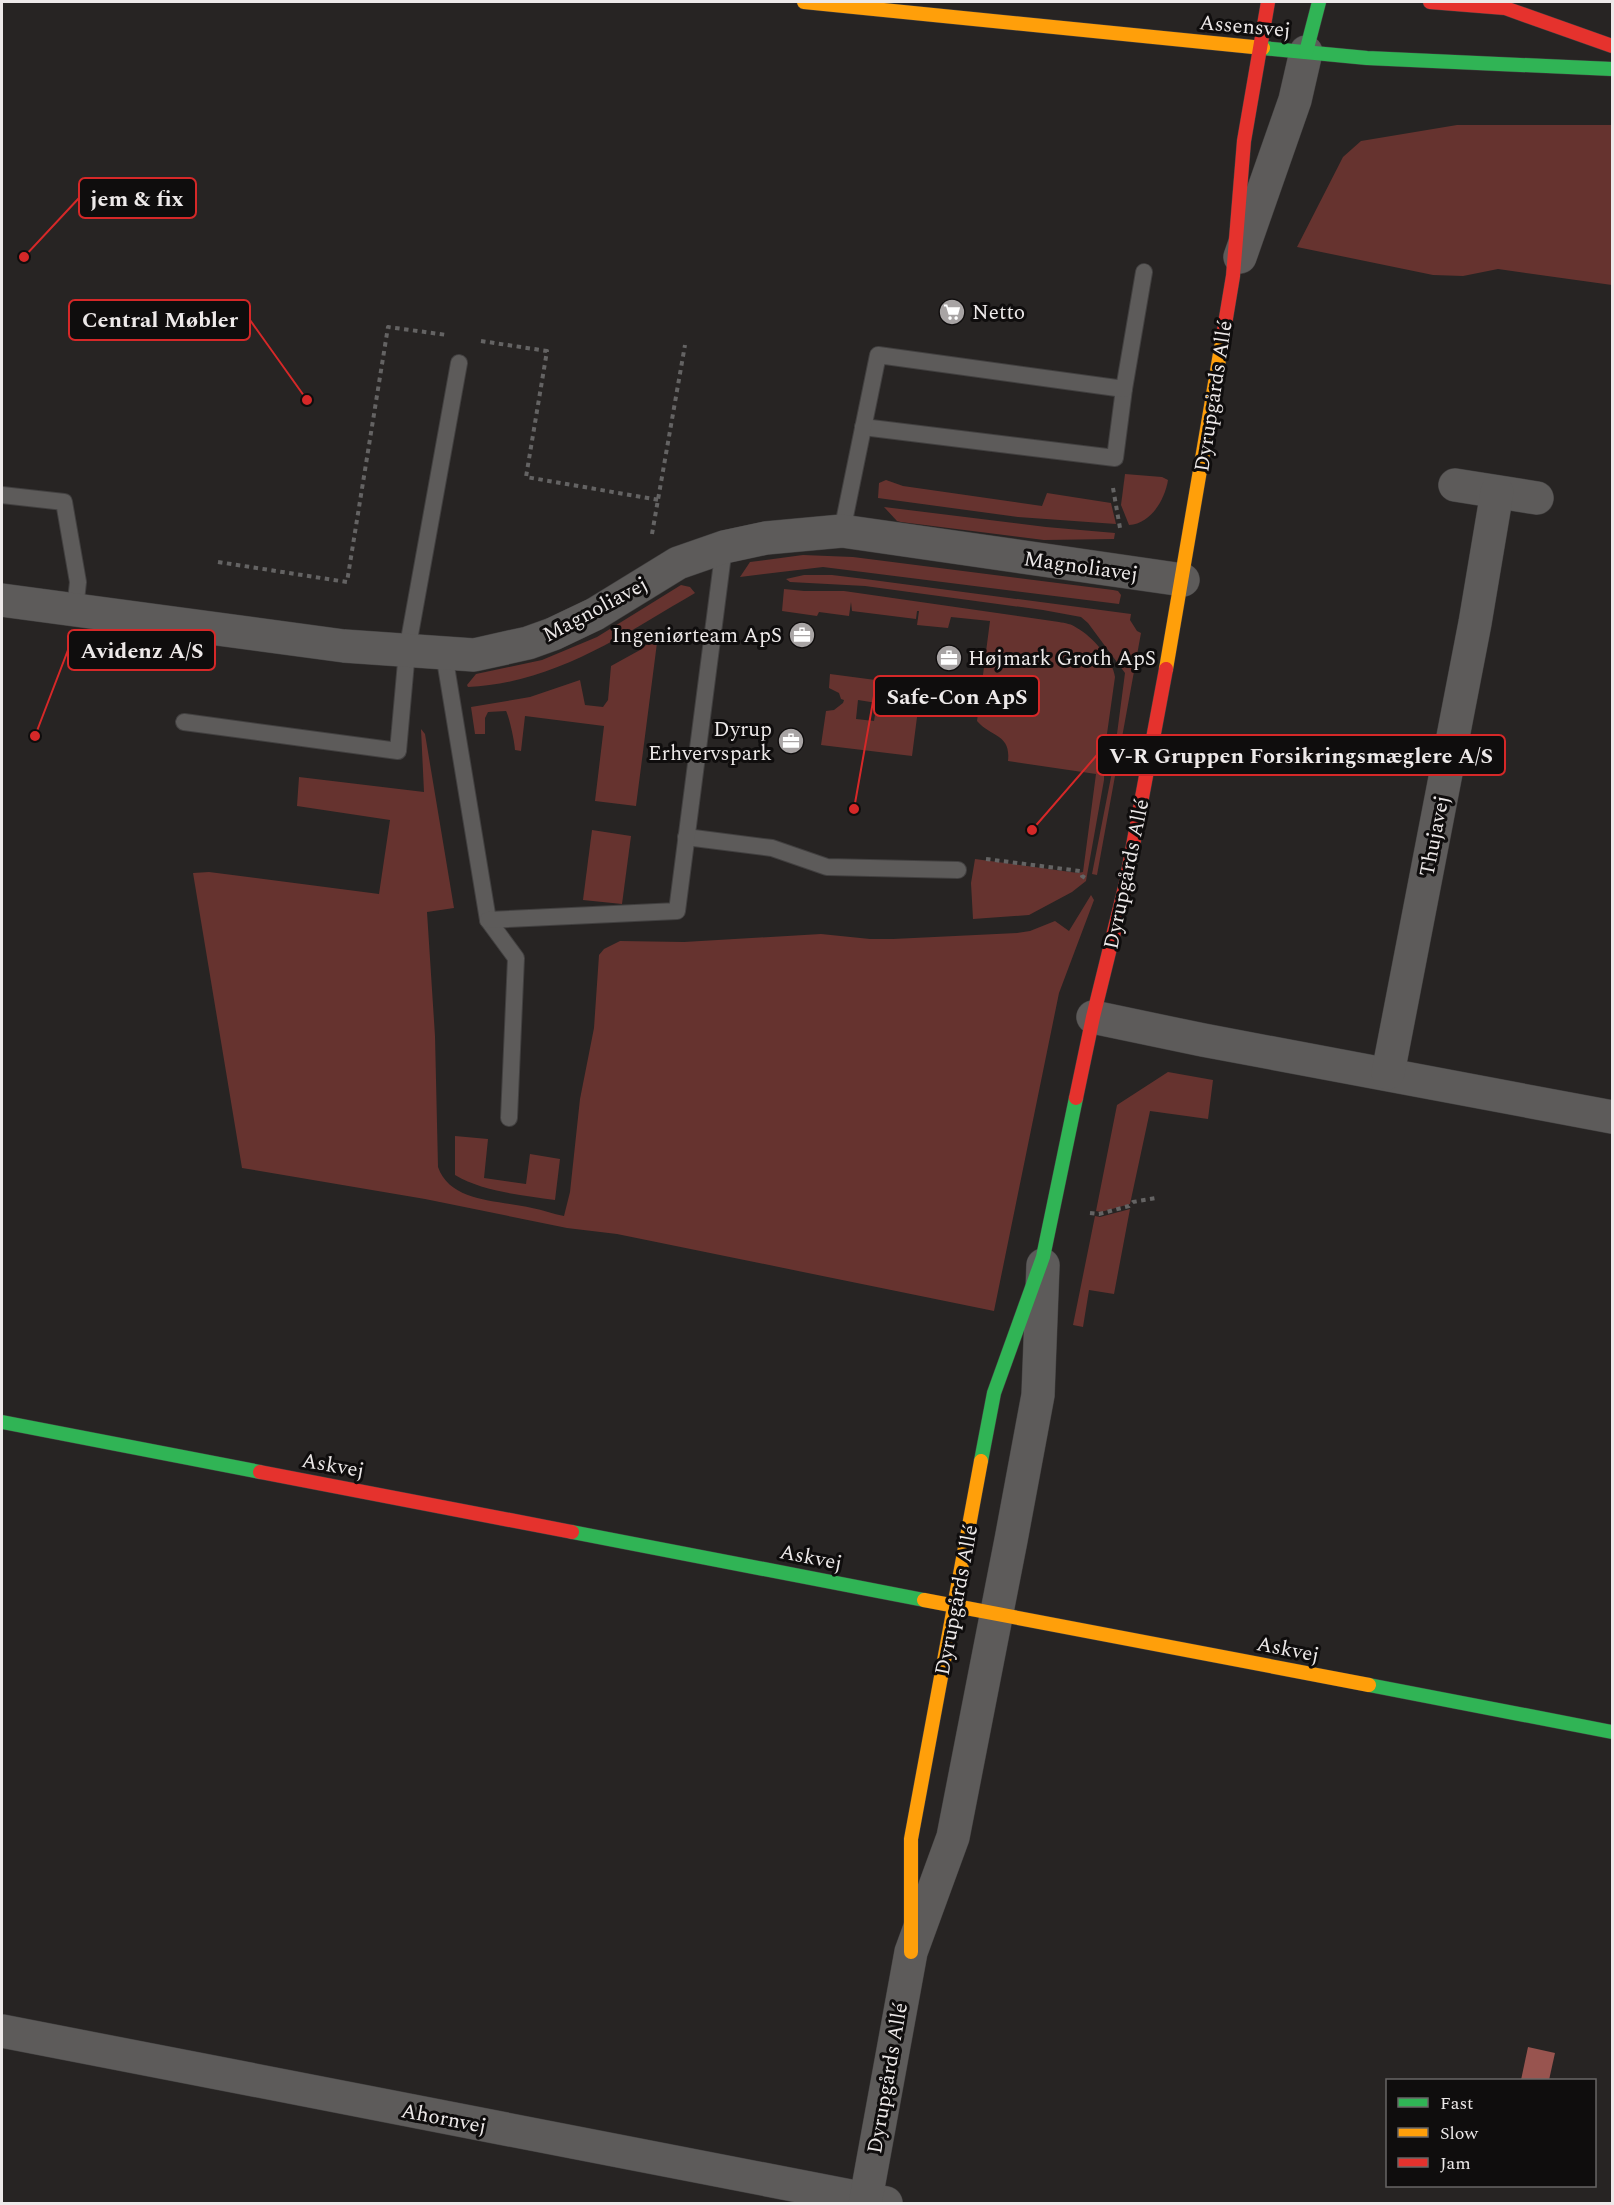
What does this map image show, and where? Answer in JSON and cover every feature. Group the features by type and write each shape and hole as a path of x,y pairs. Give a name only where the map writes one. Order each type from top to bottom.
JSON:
{"street":[{"name":"Assensvej","path":"804,2 1367,58 1612,69"},
{"name":"Dyrupgårds Allé","path":"872,2202 910,1952 910,1839 994,1393 1043,1257 1093,1017 1126,883 1183,580 1233,276 1244,141 1268,2"},
{"path":"1306,52 1319,2"},
{"path":"1430,2 1505,8 1612,46"},
{"name":"Dyrupgårds Allé","path":"1233,276 1295,100 1306,52"},
{"path":"1455,485 1538,498"},
{"name":"Thujavej","path":"1388,1073 1475,623 1497,492"},
{"name":"Magnoliavej","path":"2,600 344,646 474,655 528,643 553,634 595,614 678,563 724,548 766,538 842,531 1183,580"},
{"path":"1093,1017 1612,1117"},
{"name":"Dyrupgårds Allé","path":"910,1952 954,1837 997,1614 1038,1395 1043,1257"},
{"name":"Askvej","path":"2,1422 1612,1732"},
{"name":"Ahornvej","path":"2,2031 872,2202"}],"lane":[{"path":"863,427 1115,458 1144,272"},
{"path":"842,531 878,356 1124,390"},
{"path":"184,722 398,751 407,651 459,363"},
{"path":"2,495 64,502 78,582 75,610"},
{"path":"488,920 677,911 724,548"},
{"path":"444,654 488,920 516,958 509,1118"},
{"path":"686,837 772,848 827,867 958,870"}],"path":[{"path":"652,537 685,345"},
{"path":"1115,458 1113,494 1120,528"},
{"path":"958,870 974,857 1080,871 1082,876 1091,880"},
{"path":"1054,1207 1099,1214 1129,1206 1133,1202 1156,1198"}],"shaded area":[{"path":"1457,125 1612,125 1612,285 1498,269 1463,276 1433,275 1297,247 1343,157 1361,141"},
{"path":"1125,474 1162,477 1168,480 1164,495 1156,509 1137,524 1129,525 1121,505"},
{"path":"886,480 903,486 1042,506 1047,493 1111,503 1116,524 1018,517 878,498 879,483"},
{"path":"884,507 1115,533 1114,539 1044,540 901,522 897,521"},
{"path":"803,555 853,557 1113,590 1118,591 1121,595 1119,604 823,567 740,577 750,562"},
{"path":"804,575 832,575 1131,614 1130,620 1141,633 1097,875 1092,874 1112,772 1125,673 1088,623 1081,617 1043,610 865,586 790,582 786,579"},
{"path":"681,585 690,587 695,593 587,654 530,677 499,684 468,687 467,685 476,674 542,660 597,637"},
{"path":"784,589 844,591 1061,622 1075,627 1095,643 1106,656 1115,677 1104,755 1104,780 1086,881 1072,892 1029,915 973,919 971,883 975,859 1083,872 1096,774 1008,761 1007,746 977,721 990,621 951,617 948,628 917,625 919,611 917,611 916,619 852,611 851,602 849,616 819,612 817,616 782,611"},
{"path":"658,635 636,806 595,801 604,726 525,716 521,751 515,750 506,711 488,712 485,718 485,734 475,734 471,707 530,697 580,680 585,705 603,707 608,700 611,666 640,650"},
{"path":"830,674 921,686 912,756 821,745 826,711 834,710 844,700 841,699 839,693 829,688","holes":["858,700 877,703 874,721 856,719"]},
{"path":"421,729 425,734 454,908 427,912 435,1036 438,1167 454,1188 479,1198 564,1216 570,1192 580,1099 594,1028 599,955 604,949 620,941 684,942 821,934 893,939 1017,933 1030,931 1055,921 1069,931 1091,895 1094,900 1059,993 994,1311 617,1234 567,1228 425,1199 242,1168 193,873 209,872 379,894 390,820 297,806 299,777 424,792"},
{"path":"592,830 631,836 622,904 583,900"},
{"path":"1168,1072 1213,1080 1208,1119 1150,1111 1130,1204 1101,1212 1096,1211 1117,1105"},
{"path":"455,1136 488,1139 484,1178 526,1184 530,1154 560,1159 555,1200 491,1189 455,1175"},
{"path":"1130,1209 1114,1294 1089,1290 1083,1327 1073,1325 1095,1216 1100,1217"},
{"path":"1528,2047 1555,2053 1549,2079 1521,2079"}],"traffic: fast":[{"path":"1306,52 1319,2"},
{"path":"1263,48 1367,58 1612,69"},
{"path":"981,1461 994,1393 1043,1257 1076,1098"},
{"path":"2,1422 260,1472"},
{"path":"572,1532 924,1600"},
{"path":"1369,1685 1612,1732"}],"traffic: slow":[{"path":"804,2 1263,48"},
{"path":"1166,669 1223,336"},
{"path":"911,1952 911,1839 981,1461"},
{"path":"924,1600 1369,1685"}],"traffic: jam":[{"path":"1223,336 1233,276 1244,141 1268,2"},
{"path":"1430,2 1505,8 1612,46"},
{"path":"1076,1098 1126,883 1166,669"},
{"path":"260,1472 572,1532"}],"place":[{"name":"jem & fix","path":"24,257"},
{"name":"Netto","path":"952,312"},
{"name":"Central Møbler","path":"307,400"},
{"name":"Ingeniørteam ApS","path":"802,635"},
{"name":"Højmark Groth ApS","path":"949,658"},
{"name":"Avidenz A/S","path":"35,736"},
{"name":"Dyrup Erhvervspark","path":"791,741"},
{"name":"Safe-Con ApS","path":"854,809"},
{"name":"V-R Gruppen Forsikringsmæglere A/S","path":"1032,830"}]}
